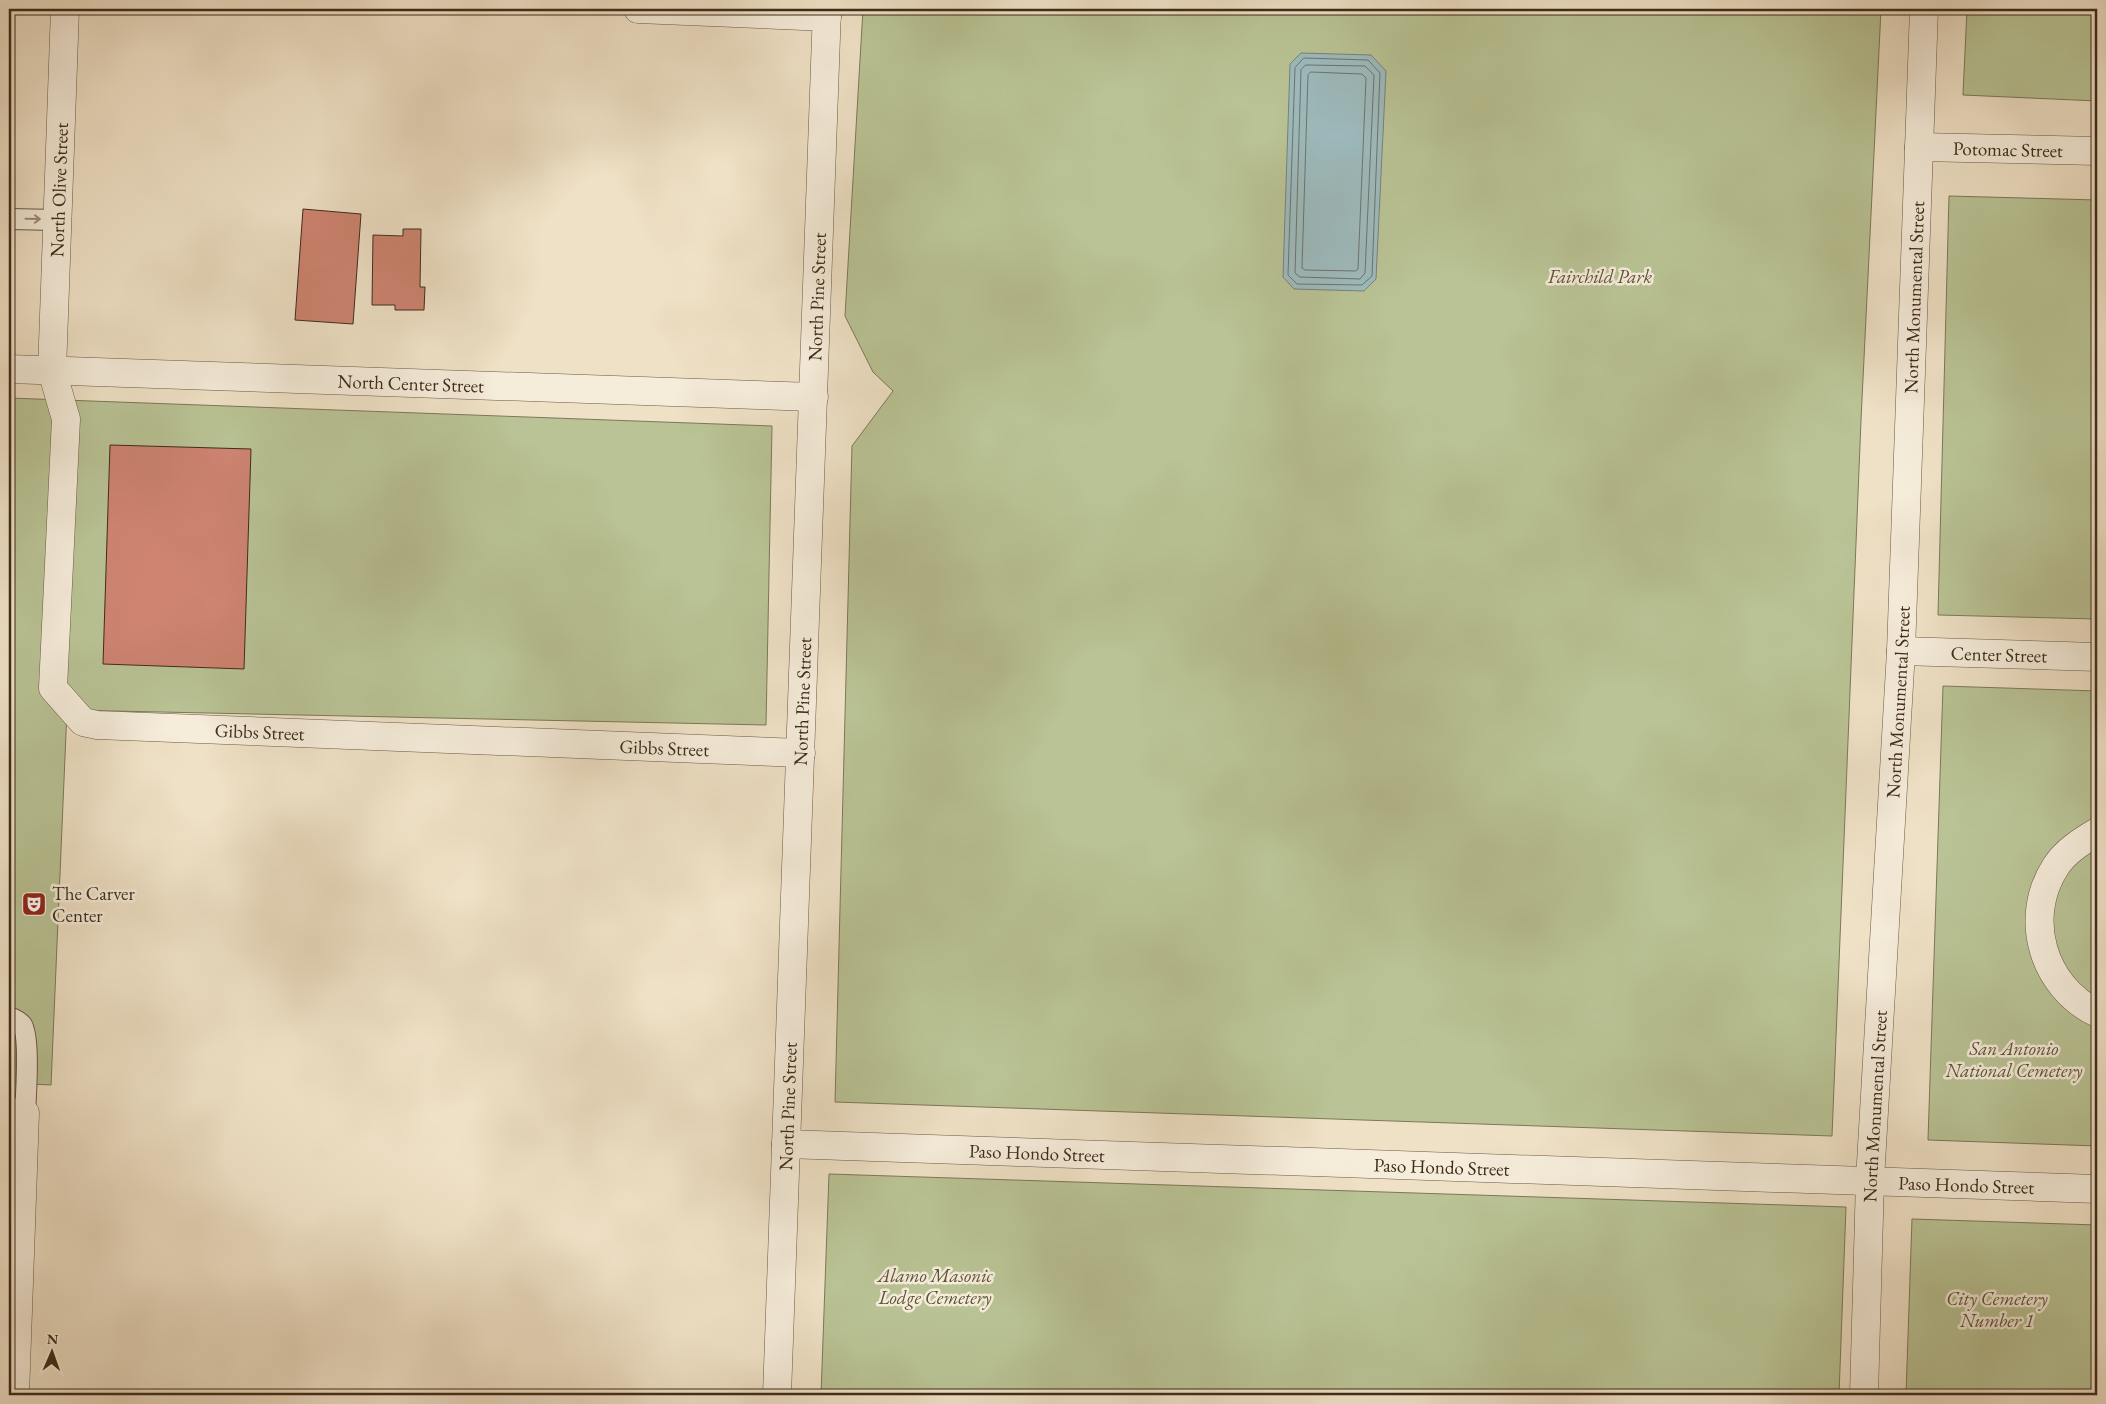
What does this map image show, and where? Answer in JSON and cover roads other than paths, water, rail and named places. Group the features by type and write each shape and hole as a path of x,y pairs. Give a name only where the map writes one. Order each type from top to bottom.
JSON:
{"street":[{"name":"North Olive Street","path":"52,371 65,9"},
{"path":"638,9 827,13"},
{"name":"North Monumental Street","path":"1864,1395 1870,1180 1901,651 1924,9"},
{"name":"North Pine Street","path":"777,1395 827,13"},
{"name":"Potomac Street","path":"1919,147 2097,151"},
{"name":"North Center Street","path":"9,369 814,397"},
{"name":"Gibbs Street","path":"52,371 66,419 53,688 83,722 97,725 801,753"},
{"name":"Center Street","path":"1901,651 2097,657"},
{"path":"2097,832 2078,842 2056,866 2042,896 2038,928 2045,958 2060,985 2083,1006 2097,1014"},
{"path":"13,1393 17,1113"},
{"name":"Paso Hondo Street","path":"786,1144 2097,1189"}],"lane":[{"path":"9,219 57,220"},
{"path":"9,1017 23,1025 26,1037 17,1113"}],"water":[{"path":"1301,53 1371,55 1386,71 1376,279 1364,291 1294,289 1283,277 1290,64"}],"place":[{"name":"The Carver Center","path":"34,904"}],"park label":[{"name":"Fairchild Park","path":"1600,276"},
{"name":"San Antonio National Cemetery","path":"2014,1059"},
{"name":"Alamo Masonic Lodge Cemetery","path":"935,1286"},
{"name":"City Cemetery Number 1","path":"1997,1309"}]}
